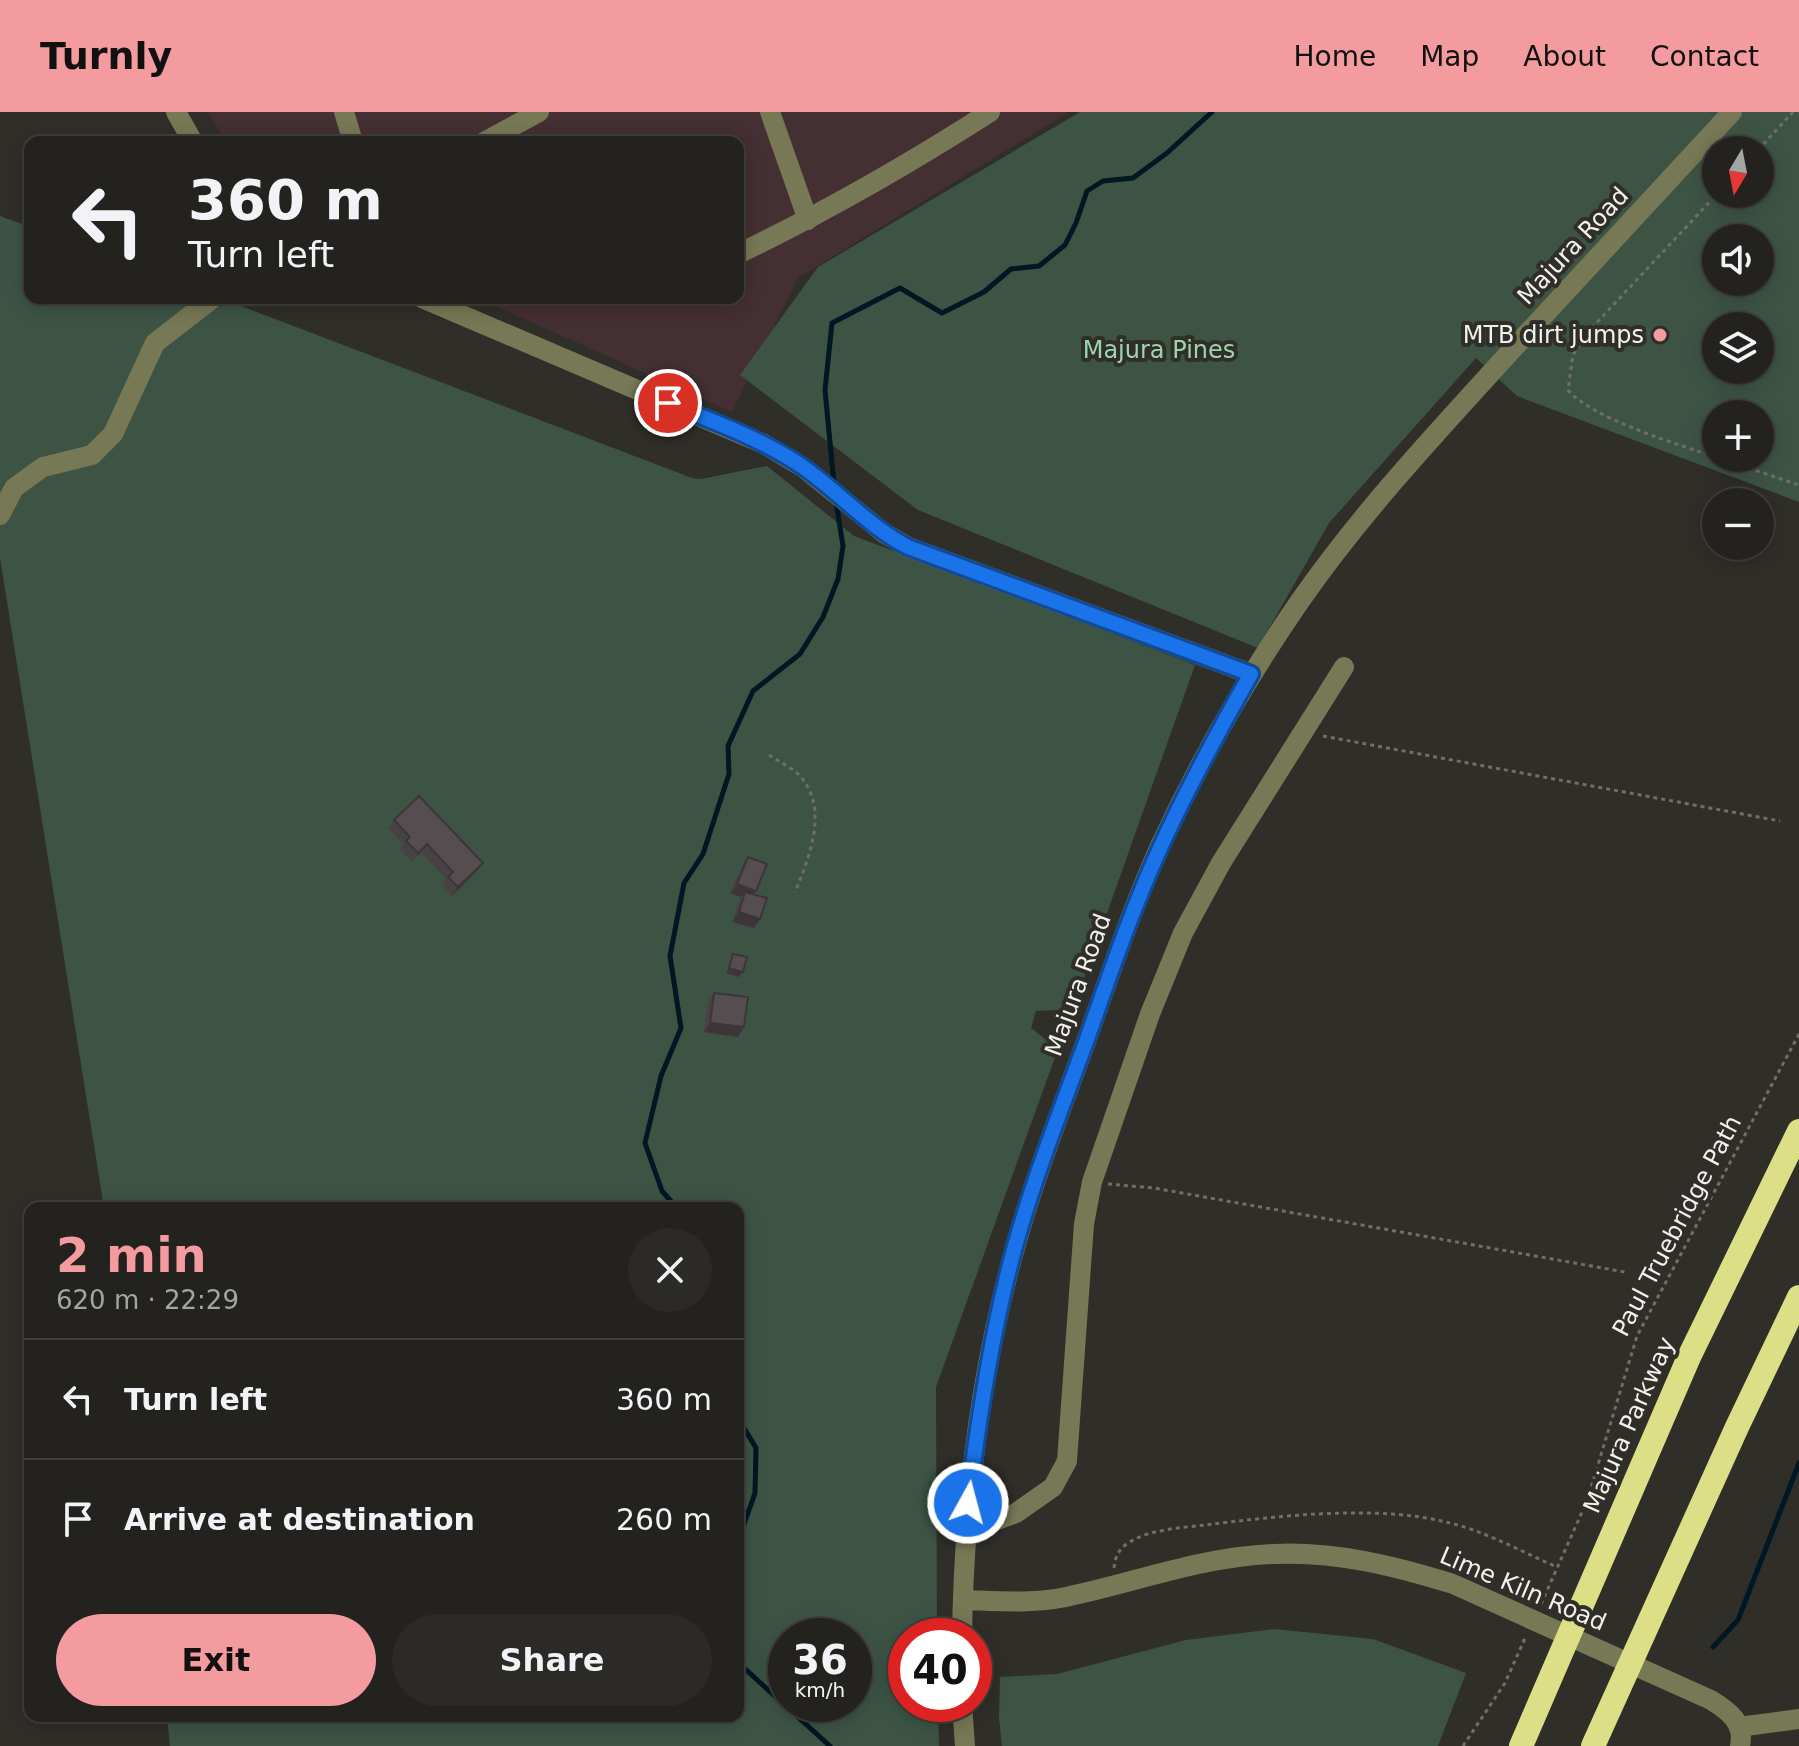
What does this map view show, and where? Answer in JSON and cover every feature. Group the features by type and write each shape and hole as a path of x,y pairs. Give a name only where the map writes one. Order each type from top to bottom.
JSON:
{"highway":[{"name":"Majura Parkway","path":"1521,1746 1689,1357 1799,1131"},
{"path":"1593,1746 1799,1297"}],"street":[{"path":"176,112 190,136"},
{"path":"344,112 351,136"},
{"path":"495,136 539,112"},
{"path":"770,112 808,220"},
{"path":"744,251 808,220 921,157 990,112"},
{"name":"Majura Road","path":"962,1618 965,1532 987,1363 1016,1244 1139,896 1209,748 1251,674 1301,599 1353,530 1461,406 1732,112"},
{"path":"0,515 14,488 43,467 92,455 113,434 137,376 155,343 205,304"},
{"path":"436,304 764,444 804,468 884,533 908,547 1251,674"},
{"path":"965,1532 1016,1513 1053,1487 1067,1461 1084,1224 1092,1182 1150,1014 1183,933 1221,863 1344,667"},
{"name":"Lime Kiln Road","path":"963,1600 1042,1600 1065,1597 1182,1566 1274,1554 1324,1554 1409,1570 1453,1584 1675,1683 1728,1710 1740,1736"},
{"path":"1740,1736 1799,1719"},
{"path":"963,1722 965,1746"}],"path":[{"path":"1771,136 1793,112"},
{"path":"1702,452 1615,419 1576,399 1568,390 1573,355 1587,333 1704,208"},
{"path":"1760,472 1799,485"},
{"path":"1303,732 1780,821"},
{"path":"769,755 800,777 813,797 814,826 810,855 795,892"},
{"name":"Paul Truebridge Path","path":"1463,1746 1505,1683 1530,1620 1592,1488 1626,1364 1637,1336 1799,1034"},
{"path":"1092,1182 1154,1188 1625,1272"},
{"path":"1117,1583 1113,1571 1120,1549 1149,1534 1252,1519 1321,1515 1387,1514 1450,1523 1557,1567"}],"shaded area":[{"path":"208,112 1069,112 798,278 732,412 490,304 744,304 744,136 222,136"}],"green space":[{"name":"Majura Pines","path":"1080,112 1799,112 1799,502 1774,493 1774,488 1762,488 1719,472 1774,472 1774,400 1702,400 1702,466 1517,396 1476,358 1329,523 1258,648 918,510 740,375 818,267"},
{"path":"0,216 24,225 24,304 236,304 692,478 701,479 767,466 854,536 1195,665 1073,1009 1036,1011 1031,1028 1058,1049 936,1387 937,1618 888,1618 888,1722 938,1722 939,1746 170,1746 168,1722 744,1722 744,1202 103,1202 0,558"},
{"path":"1274,1629 1373,1639 1466,1673 1438,1746 1002,1746 1000,1677 1057,1674 1186,1640"}],"building":[{"path":"419,796 483,863 458,887 448,877 453,872 427,844 418,853 406,841 410,837 394,820"},
{"path":"748,857 767,864 756,891 737,884"},
{"path":"745,892 767,898 760,919 739,912"},
{"path":"733,954 747,957 743,972 729,968"},
{"path":"714,993 748,997 744,1027 710,1023"}],"waterway":[{"path":"834,484 825,390 832,323 900,288 942,313 984,292 1011,269 1039,266 1065,245 1087,191 1103,181 1133,178 1167,153 1212,112"},
{"path":"672,1202 662,1191 645,1143 661,1076 681,1028 670,956 684,883 703,854 729,774 728,746 753,691 800,654 823,617 838,579 843,546 836,502"},
{"path":"744,1428 756,1448 755,1493 744,1524"},
{"path":"1713,1647 1738,1620 1799,1463"},
{"path":"744,1668 830,1746"}],"place":[{"name":"MTB dirt jumps","path":"1660,335"}],"route":[{"path":"668,403 787,456 884,533 908,547 1251,674 1209,748 1139,896 1058,1117 1016,1244 996,1324 987,1363 968,1503"}]}
